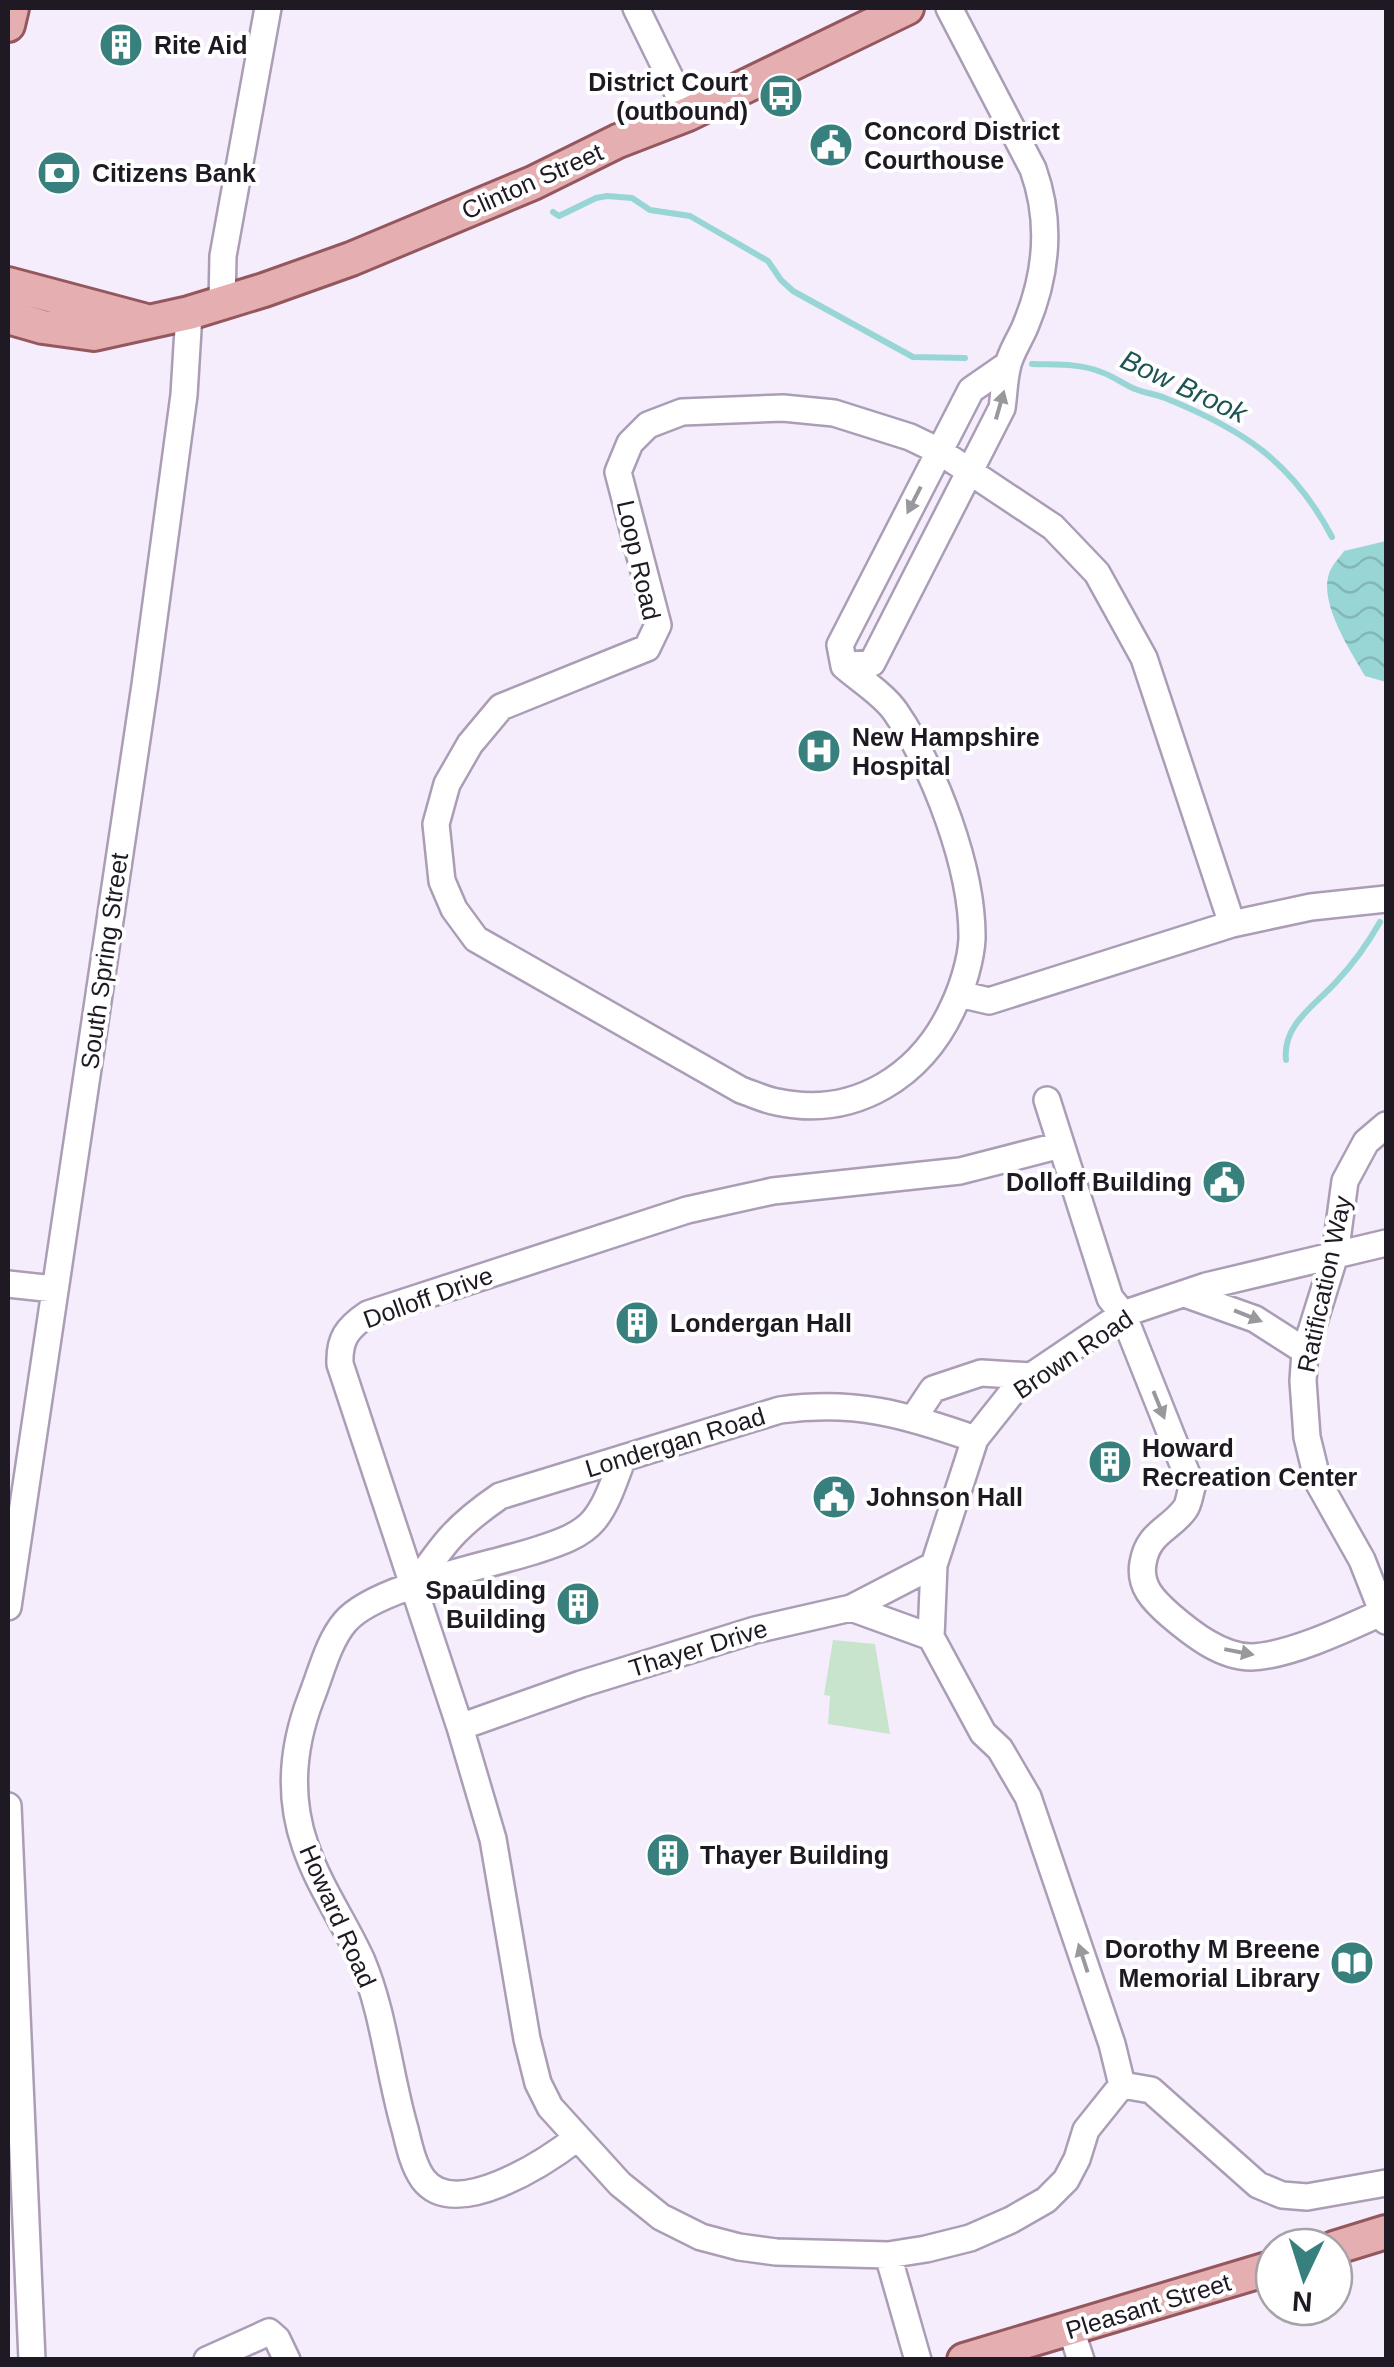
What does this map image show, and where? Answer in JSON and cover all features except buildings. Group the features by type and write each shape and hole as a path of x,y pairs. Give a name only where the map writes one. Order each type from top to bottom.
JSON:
{"main road":[{"path":"8,25 12,8"},
{"name":"Clinton Street","path":"8,317 43,327 94,334 222,304 350,260 688,114 907,8"},
{"name":"Clinton Street","path":"8,284 144,320"},
{"path":"1354,2242 1386,2232"},
{"name":"Pleasant Street","path":"964,2360 1076,2345 1254,2275"}],"street":[{"path":"222,304 223,256 268,8"},
{"path":"636,8 688,114"},
{"path":"949,8 1033,170 1045,214 1041,282 1007,366 1002,408 872,663 844,666 840,646 971,390 1007,366"},
{"name":"South Spring Street","path":"8,1607 147,666 184,395 190,314"},
{"name":"Loop Road","path":"844,666 893,708 927,768 947,818 969,894 972,942 959,994 929,1049 898,1080 858,1098 821,1104 778,1103 742,1090 476,939 454,909 442,881 436,824 447,784 470,744 501,707 647,648 658,625 618,472 630,443 648,425 682,412 782,408 834,413 910,436 940,451 1053,527 1097,573 1144,658 1232,924"},
{"path":"959,994 988,1001 1232,924 1311,907 1386,899"},
{"path":"1047,1100 1110,1298 1123,1314 1192,1487 1185,1509 1152,1540 1143,1561 1142,1583 1154,1602 1189,1631 1228,1652 1250,1657 1385,1616"},
{"name":"Ratification Way","path":"1385,1616 1362,1560 1318,1482 1307,1437 1302,1381 1305,1352 1335,1255 1345,1181 1366,1142 1386,1125"},
{"name":"Dolloff Drive","path":"1061,1145 960,1171 773,1191 688,1210 388,1306 350,1327 340,1345 340,1364 460,1727 500,1869 526,2039 538,2083 550,2107 636,2199 701,2237 776,2252 888,2255 970,2238 1046,2200 1066,2180 1086,2130 1122,2084"},
{"name":"Brown Road","path":"931,1637 934,1566 975,1439 1018,1385 1123,1314 1184,1294 1386,1243"},
{"path":"8,1284 54,1289"},
{"path":"1184,1294 1266,1324 1305,1352"},
{"path":"913,1419 934,1389 981,1373 1031,1376"},
{"name":"Londergan Road","path":"414,1586 449,1536 500,1496 780,1410 824,1404 848,1406 913,1419 975,1439"},
{"path":"414,1586 575,1535 594,1520 622,1458"},
{"name":"Thayer Drive","path":"460,1727 754,1630 852,1608 934,1566"},
{"name":"Howard Road","path":"414,1586 360,1608 343,1624 332,1644 299,1729 295,1752 295,1797 303,1842 320,1884 363,1963 395,2095 414,2160 424,2180 442,2194 464,2194 548,2161 577,2138"},
{"path":"852,1608 931,1637 983,1733 1000,1750 1028,1797 1122,2084 1151,2090 1258,2185 1282,2195 1307,2198 1386,2183"},
{"path":"8,1806 18,2301 32,2360"},
{"path":"888,2255 918,2360"},
{"path":"207,2360 269,2332 287,2360"}],"shaded area":[{"path":"833,1640 875,1644 890,1734 828,1724 830,1696 824,1695"}],"water":[{"path":"1386,541 1386,682 1365,676 1337,625 1327,583 1331,568 1344,551"}],"waterway":[{"name":"Bow Brook","path":"553,212 559,216 607,196 632,198 650,210 690,216 768,261 793,291 913,357 965,358"},
{"name":"Bow Brook","path":"1032,364 1092,369 1218,422 1282,468 1332,537"},
{"name":"Bow Brook","path":"1286,1060 1286,1047 1295,1026 1349,967 1380,922"}],"place":[{"name":"Rite Aid","path":"121,45"},
{"name":"District Court (outbound)","path":"781,96"},
{"name":"Concord District Courthouse","path":"831,145"},
{"name":"Citizens Bank","path":"59,173"},
{"name":"New Hampshire Hospital","path":"819,751"},
{"name":"Dolloff Building","path":"1224,1182"},
{"name":"Londergan Hall","path":"637,1323"},
{"name":"Howard Recreation Center","path":"1110,1462"},
{"name":"Johnson Hall","path":"834,1497"},
{"name":"Spaulding Building","path":"578,1604"},
{"name":"Thayer Building","path":"668,1855"},
{"name":"Dorothy M Breene Memorial Library","path":"1352,1963"}]}
